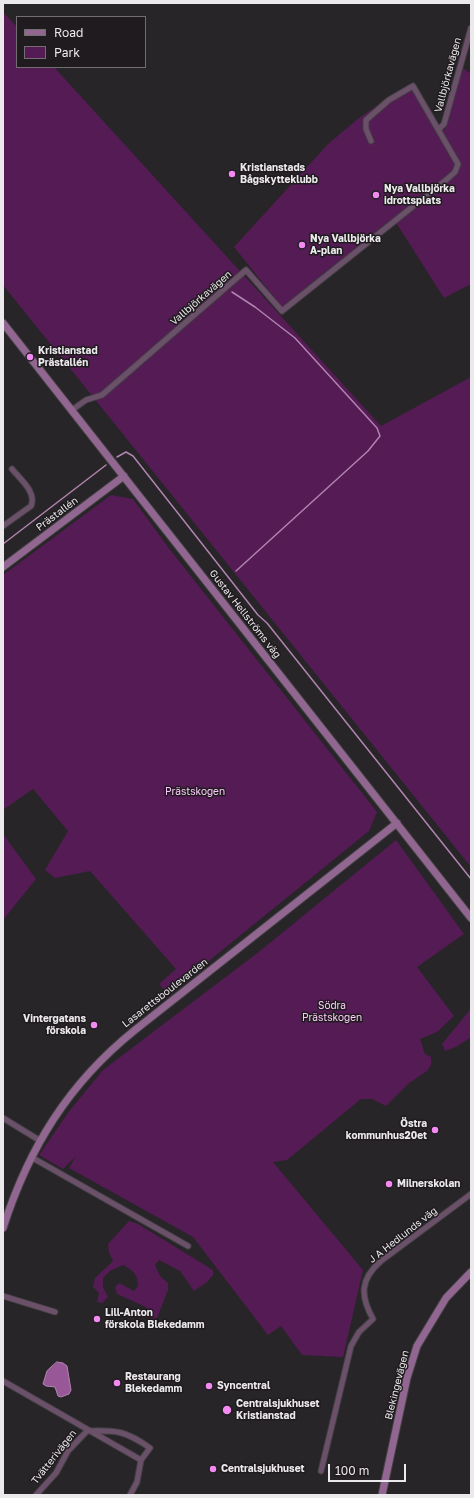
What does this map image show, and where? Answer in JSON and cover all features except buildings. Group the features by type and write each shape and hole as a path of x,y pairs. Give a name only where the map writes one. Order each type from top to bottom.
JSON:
{"street":[{"name":"Vallbjörkavägen","path":"72,410 86,400 102,395 246,270 282,311 455,172 458,164 439,129 444,124 471,28"},
{"path":"371,141 366,129 366,120 389,100 413,86 439,129"},
{"name":"Gustav Hellströms väg","path":"3,323 471,918"},
{"path":"3,526 30,506 32,501 32,494 12,469"},
{"name":"Prästallén","path":"3,567 124,476"},
{"name":"Lasarettsboulevarden","path":"3,1228 14,1194 39,1140 72,1092 119,1042 397,823"},
{"path":"3,1118 39,1140"},
{"path":"31,1157 188,1246"},
{"name":"J A Hedlunds väg","path":"321,1470 332,1432 351,1346 359,1332 374,1319 363,1294 369,1274 381,1261 471,1194"},
{"name":"Blekingevägen","path":"382,1495 407,1378 417,1346 446,1298 471,1272"},
{"path":"3,1296 55,1312"},
{"path":"3,1381 87,1431 141,1460"},
{"path":"87,1431 113,1430 134,1436 150,1448 141,1460 137,1482 130,1495"},
{"name":"Tvätterivägen","path":"36,1495 56,1473 68,1451 87,1431"}],"green space":[{"path":"3,12 16,26 16,68 55,68 381,426 471,377 471,867 3,285"},
{"name":"Nya Vallbjörka idrottsplats","path":"463,68 471,74 471,284 444,298 393,218 282,307 234,247 328,144 359,118 409,84 438,134 445,129"},
{"name":"Prästskogen","path":"111,495 133,499 168,547 377,812 369,831 168,994 159,984 176,969 90,871 55,878 45,870 68,831 33,789 3,810 3,575"},
{"path":"3,834 36,879 3,920"},
{"name":"Södra Prästskogen","path":"396,840 464,934 417,967 454,1016 437,1032 420,1039 425,1054 431,1057 431,1065 427,1071 409,1083 386,1106 372,1099 361,1099 287,1160 273,1162 363,1270 343,1357 302,1355 281,1326 268,1335 193,1237 69,1168 76,1156 63,1169 39,1155 70,1110 103,1070 260,951"},
{"path":"471,1003 470,1038 456,1047 445,1051 442,1044 469,1011"},
{"path":"129,1221 138,1224 213,1270 213,1275 207,1282 194,1291 180,1271 159,1260 155,1265 160,1276 168,1283 168,1290 157,1318 150,1319 146,1307 117,1294 115,1287 119,1283 134,1291 138,1286 134,1273 123,1265 110,1271 103,1278 103,1287 108,1297 102,1303 97,1302 99,1293 93,1287 95,1278 113,1261 109,1252 108,1244"}],"shaded area":[{"path":"57,1362 63,1363 67,1366 71,1390 69,1394 61,1397 58,1396 55,1387 46,1386 43,1384 47,1371"}],"waterway":[{"path":"232,292 255,307 295,338 377,428 380,436 368,451 236,571"},
{"path":"117,457 126,452 133,456 258,615 267,623 471,879"},
{"path":"3,544 106,465"}],"place":[{"name":"Kristianstads Bågskytteklubb","path":"232,174"},
{"name":"Nya Vallbjörka idrottsplats","path":"376,195"},
{"name":"Nya Vallbjörka A-plan","path":"302,245"},
{"name":"Kristianstad Prästallén","path":"30,357"},
{"name":"Vintergatans förskola","path":"94,1025"},
{"name":"Östra kommunhus20et","path":"435,1130"},
{"name":"Milnerskolan","path":"389,1184"},
{"name":"Lill-Anton förskola Blekedamm","path":"97,1319"},
{"name":"Restaurang Blekedamm","path":"117,1383"},
{"name":"Syncentral","path":"209,1386"},
{"name":"Centralsjukhuset Kristianstad","path":"227,1410"},
{"name":"Centralsjukhuset","path":"213,1469"}]}
